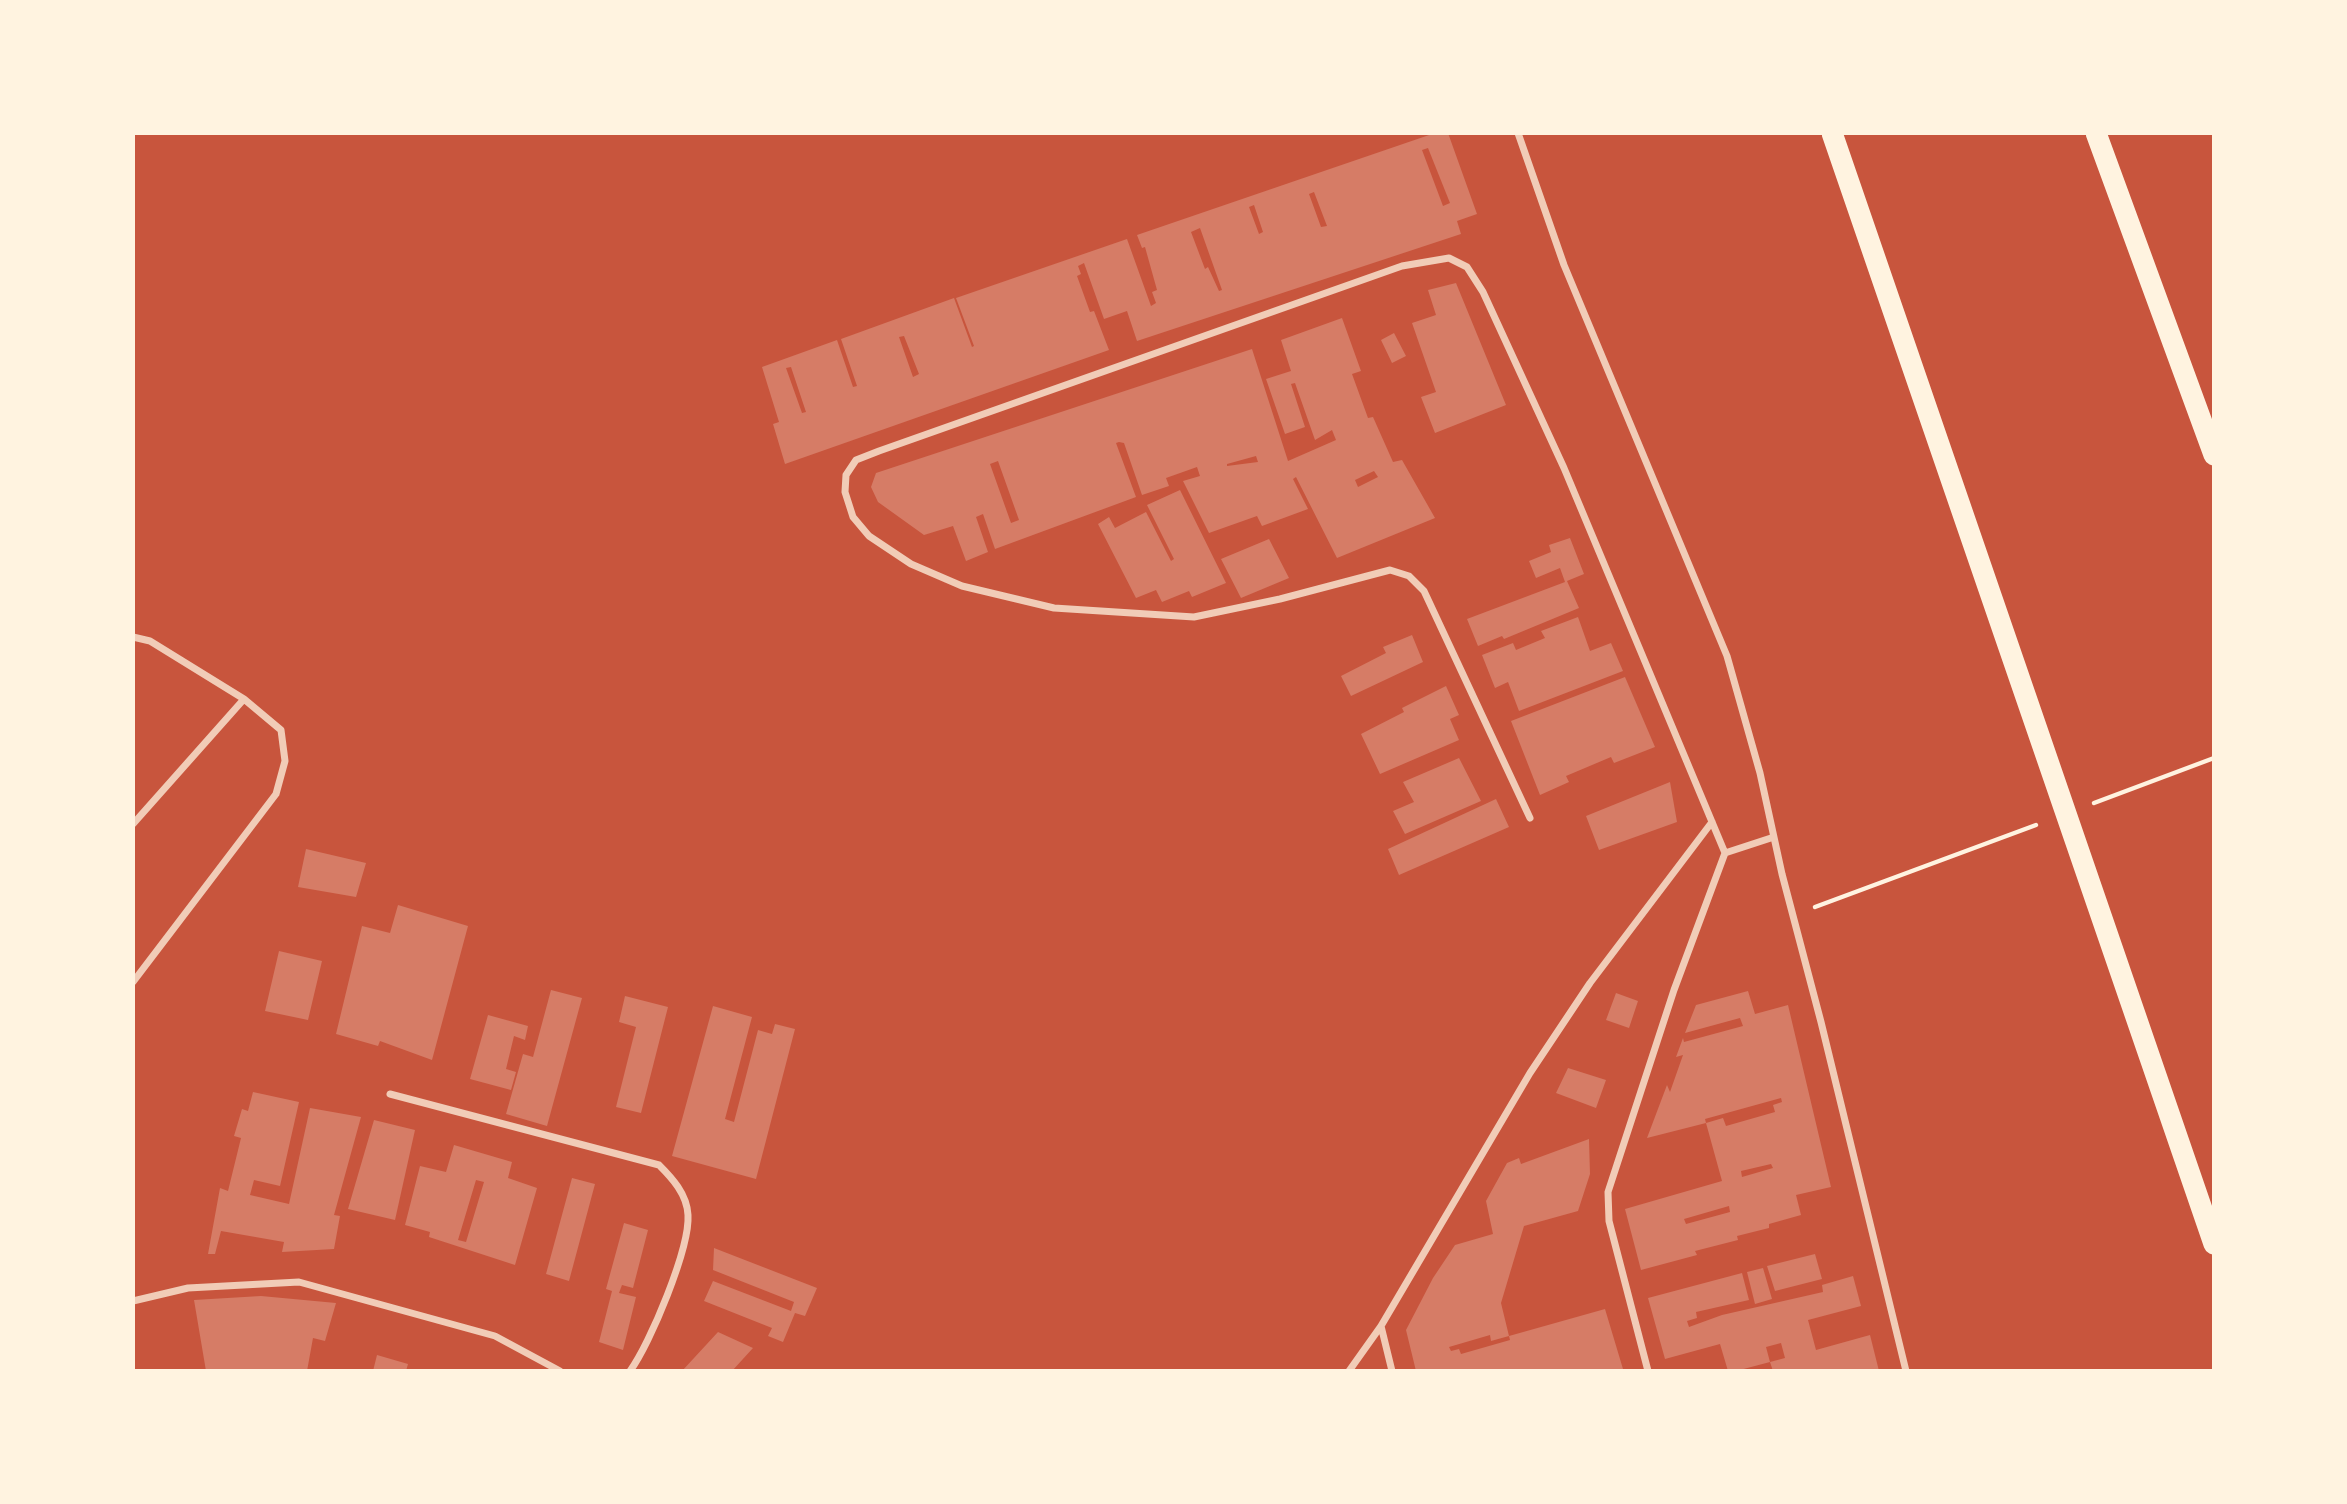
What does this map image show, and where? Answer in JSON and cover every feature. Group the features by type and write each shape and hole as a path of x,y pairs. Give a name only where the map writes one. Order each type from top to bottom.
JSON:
{"highway":[{"path":"1832,133 2214,1244"},
{"path":"2096,133 2214,455"}],"street":[{"path":"1518,133 1564,265 1727,656 1760,773 1906,1371"},
{"path":"1530,818 1424,592 1409,576 1390,570 1280,599 1194,617 1054,608 962,586 911,564 869,536 853,517 845,492 846,475 856,460 879,451 1402,266 1449,258 1466,267 1501,325 1564,468 1725,853 1665,1016 1608,1192 1609,1221 1648,1371"},
{"path":"133,637 150,640 244,699 281,730 285,761 276,794 133,982"},
{"path":"133,824 244,699"},
{"path":"1349,1371 1381,1326 1530,1073 1590,983 1712,822"},
{"path":"1725,853 1774,837"},
{"path":"390,1094 659,1165 675,1182 688,1214 686,1238 652,1331 631,1371"},
{"path":"133,1301 188,1288 299,1282 495,1336 560,1371"},
{"path":"1381,1326 1392,1371"}],"path":[{"path":"2084,807 2214,758"},
{"path":"1825,904 2045,821"}],"building":[{"path":"1435,133 1448,133 1477,214 1457,221 1461,234 1137,341 1127,311 1104,319 1084,263 1078,266 1081,274 1077,276 1090,312 1094,311 1109,350 785,464 773,424 779,422 762,367 837,340 853,387 857,386 841,339 954,298 972,347 974,346 956,298 1127,239 1151,306 1156,303 1152,292 1157,290 1145,247 1142,248 1137,235","holes":["1428,148 1450,203 1443,206 1422,150","1314,192 1327,226 1321,227 1309,194","1254,205 1263,232 1259,234 1249,207","1200,228 1222,290 1219,291 1208,267 1205,269 1191,232","904,336 919,374 913,377 899,337","791,367 806,412 802,413 786,368"]},
{"path":"1456,283 1506,405 1435,433 1421,397 1436,392 1412,323 1436,315 1428,290"},
{"path":"1342,318 1361,371 1352,374 1368,418 1373,417 1393,462 1402,460 1435,518 1337,558 1296,477 1293,479 1308,509 1262,526 1257,516 1209,533 1183,481 1200,476 1197,467 1166,478 1169,486 1142,495 1124,443 1119,442 1116,443 1136,497 995,549 983,514 976,517 988,552 966,561 953,526 924,535 878,502 871,487 876,473 1252,349 1288,461 1336,440 1332,430 1315,440 1295,383 1291,384 1305,427 1285,434 1266,379 1291,371 1281,340","holes":["1256,456 1258,462 1227,466 1227,464","998,461 1019,520 1011,523 990,464","1374,471 1378,477 1358,487 1355,480"]},
{"path":"1394,333 1406,356 1392,363 1381,340"},
{"path":"1180,490 1226,583 1192,597 1189,591 1162,602 1156,590 1136,598 1098,524 1109,517 1115,528 1146,512 1171,561 1174,559 1147,505"},
{"path":"1570,538 1584,574 1567,581 1579,608 1504,639 1502,636 1478,646 1467,619 1565,582 1560,568 1536,578 1529,561 1551,552 1549,545"},
{"path":"1269,539 1289,578 1241,598 1221,559"},
{"path":"1578,617 1590,651 1611,643 1623,671 1519,711 1508,682 1495,688 1482,655 1513,643 1516,650 1545,638 1541,631"},
{"path":"1412,635 1423,662 1351,696 1341,676 1386,653 1383,647"},
{"path":"1625,677 1655,747 1614,763 1611,757 1566,776 1569,782 1540,795 1511,721"},
{"path":"1446,686 1459,715 1450,719 1459,740 1380,774 1361,734 1404,712 1402,708"},
{"path":"1459,758 1481,801 1405,834 1393,811 1414,802 1403,782"},
{"path":"1670,782 1677,822 1599,850 1586,816"},
{"path":"1496,799 1509,827 1399,875 1388,849"},
{"path":"306,849 366,863 356,897 298,887"},
{"path":"398,905 468,926 432,1060 380,1041 378,1046 336,1034 362,926 390,933"},
{"path":"279,951 322,961 308,1020 265,1011"},
{"path":"551,990 582,998 547,1126 506,1114 523,1054 533,1057"},
{"path":"1748,991 1755,1014 1788,1005 1831,1187 1796,1195 1801,1215 1769,1224 1769,1228 1737,1236 1738,1240 1695,1251 1697,1255 1641,1270 1625,1209 1722,1181 1706,1123 1647,1138 1667,1085 1670,1092 1683,1055 1676,1057 1683,1038 1684,1042 1743,1026 1740,1018 1685,1033 1696,1005","holes":["1781,1098 1782,1102 1773,1105 1775,1112 1726,1126 1723,1118 1706,1123 1705,1119","1771,1164 1773,1168 1742,1177 1741,1171","1729,1206 1730,1212 1686,1224 1684,1219"]},
{"path":"1616,993 1638,1001 1629,1028 1606,1020"},
{"path":"625,996 668,1007 641,1113 616,1107 636,1027 619,1022"},
{"path":"713,1006 752,1017 725,1119 734,1122 758,1030 772,1034 775,1024 795,1029 756,1179 672,1156"},
{"path":"488,1015 528,1026 525,1040 514,1036 506,1069 516,1072 511,1090 470,1079"},
{"path":"1568,1068 1606,1080 1596,1108 1556,1093"},
{"path":"253,1092 299,1102 280,1186 254,1180 250,1195 289,1204 310,1108 361,1117 334,1215 340,1216 334,1249 282,1252 284,1242 221,1231 215,1254 208,1254 220,1188 228,1191 241,1138 234,1136 242,1109 248,1111"},
{"path":"374,1120 415,1130 395,1220 348,1209"},
{"path":"1589,1139 1590,1174 1578,1211 1524,1226 1501,1303 1509,1336 1605,1309 1623,1369 1416,1371 1406,1330 1433,1278 1455,1245 1493,1234 1486,1201 1507,1163 1519,1158 1521,1164","holes":["1490,1335 1491,1341 1509,1336 1510,1340 1461,1354 1459,1349 1451,1351 1449,1347"]},
{"path":"454,1145 512,1162 508,1178 537,1188 515,1265 429,1237 430,1232 405,1225 420,1166 446,1172","holes":["476,1180 484,1182 466,1242 458,1240"]},
{"path":"572,1178 595,1184 569,1281 546,1274"},
{"path":"624,1223 648,1230 633,1288 622,1285 619,1293 636,1297 623,1350 599,1342 612,1291 606,1289"},
{"path":"714,1248 817,1288 805,1316 795,1313 783,1342 768,1336 772,1328 704,1301 713,1281 791,1311 794,1302 713,1270"},
{"path":"1815,1254 1822,1279 1775,1291 1767,1266"},
{"path":"1763,1268 1772,1299 1755,1304 1747,1272"},
{"path":"1742,1273 1749,1300 1696,1312 1697,1318 1687,1321 1689,1327 1722,1315 1823,1292 1822,1285 1853,1276 1861,1306 1808,1320 1816,1350 1870,1335 1879,1371 1773,1371 1770,1362 1728,1371 1720,1344 1665,1359 1648,1298","holes":["1781,1343 1785,1358 1770,1362 1766,1347"]},
{"path":"261,1296 336,1303 325,1341 313,1338 307,1371 206,1371 194,1300"},
{"path":"718,1332 753,1348 732,1371 682,1371"},
{"path":"377,1355 408,1364 406,1371 373,1371"}]}
